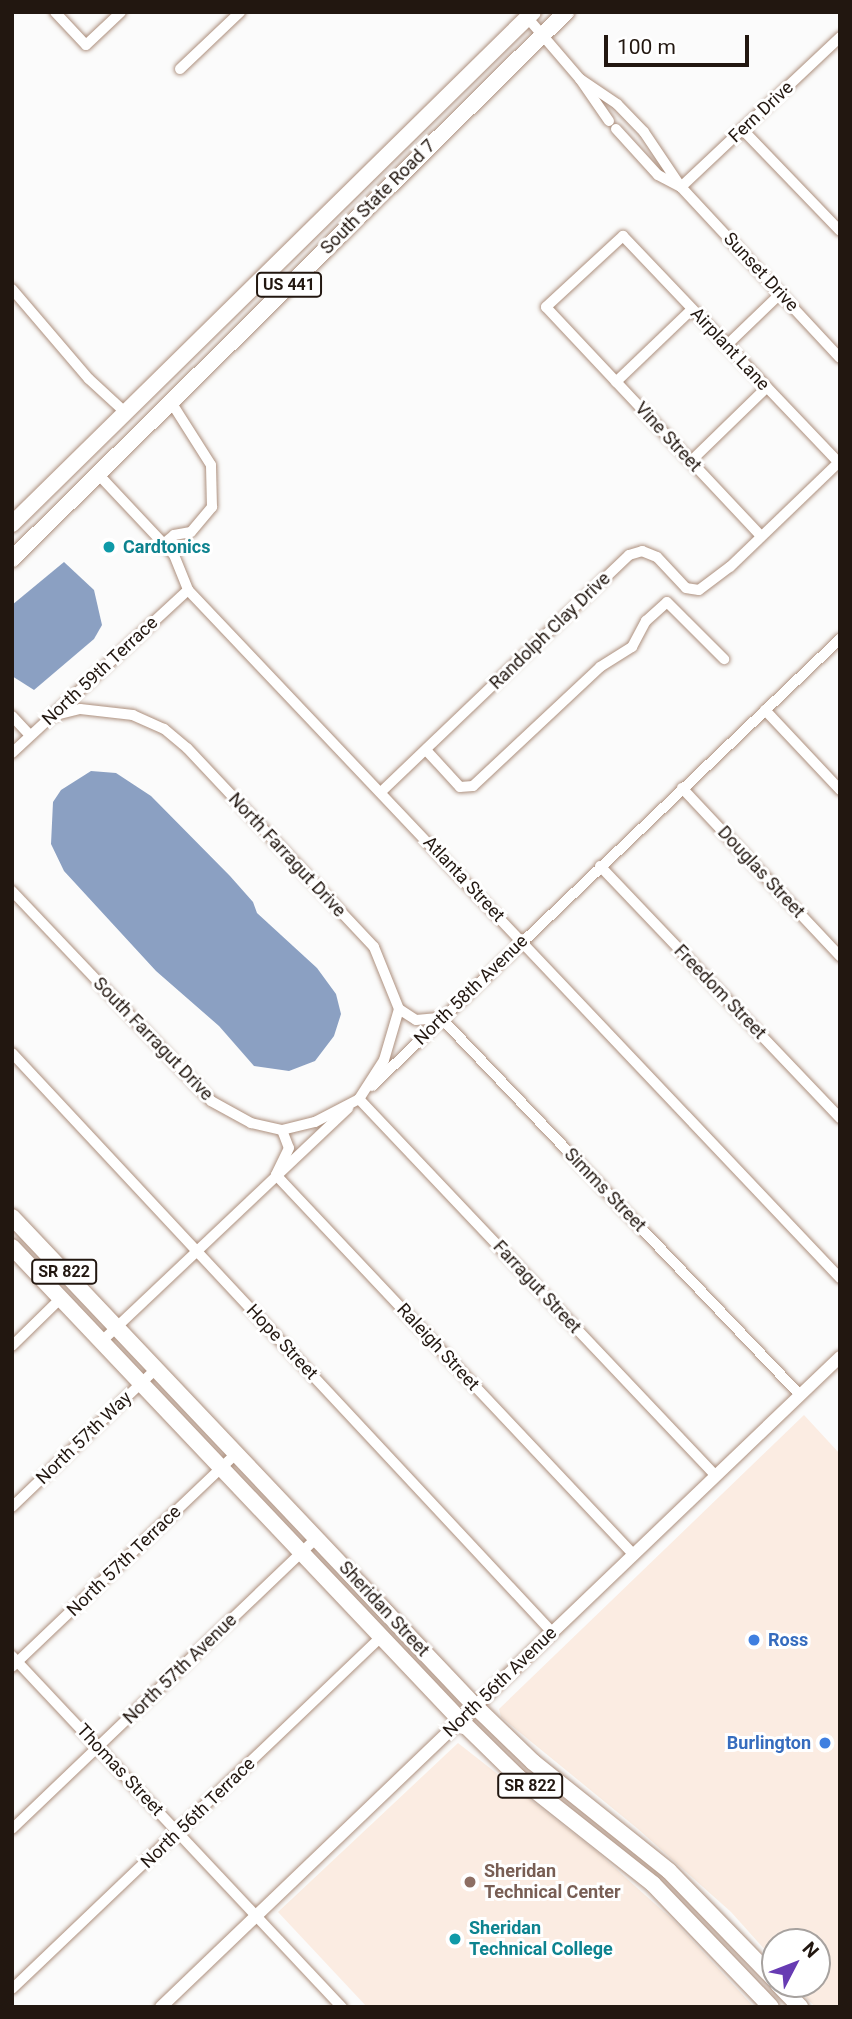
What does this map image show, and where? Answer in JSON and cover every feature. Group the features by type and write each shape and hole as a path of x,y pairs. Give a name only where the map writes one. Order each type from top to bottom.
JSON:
{"main road":[{"name":"South State Road 7","path":"12,559 566,12"},
{"name":"South State Road 7","path":"12,524 525,14"},
{"name":"Sheridan Street","path":"12,1217 475,1706 533,1762 632,1837 708,1909 759,1963"},
{"name":"Sheridan Street","path":"12,1247 460,1720 518,1776 604,1844 689,1918 771,2007"},
{"path":"604,1844 628,1851 684,1900 708,1909"},
{"path":"689,1918 707,1921 746,1961 759,1963"}],"street":[{"path":"55,12 86,46 121,12"},
{"path":"180,69 240,12"},
{"name":"Sunset Drive","path":"525,14 580,79 609,121"},
{"name":"Fern Drive","path":"681,187 839,40"},
{"name":"Sunset Drive","path":"580,79 617,103 637,125 681,187 840,358"},
{"path":"624,138 637,125"},
{"name":"Sunset Drive","path":"616,129 658,175 681,187"},
{"path":"742,129 840,231"},
{"name":"Airplant Lane","path":"546,307 622,236 839,462"},
{"path":"12,289 89,379 126,413"},
{"path":"727,345 780,293"},
{"name":"Vine Street","path":"546,307 761,537"},
{"path":"616,382 692,309"},
{"path":"691,461 766,387"},
{"path":"161,546 174,535 191,532 212,507 211,465 171,402"},
{"path":"761,537 839,462"},
{"name":"Atlanta Street","path":"98,474 161,546 174,555 188,590 840,1278"},
{"name":"Randolph Clay Drive","path":"381,792 629,555 642,551 657,556 686,588 699,590 730,567 761,537"},
{"name":"North 59th Terrace","path":"12,753 188,590"},
{"path":"426,750 460,787 473,786 600,667 632,647 646,621 667,602 724,659"},
{"name":"North 58th Avenue","path":"102,1341 840,639"},
{"name":"North Farragut Drive","path":"51,716 80,709 133,715 164,729 187,748 374,947 399,1009"},
{"path":"765,710 840,790"},
{"path":"12,716 30,735"},
{"path":"12,735 21,744"},
{"name":"Douglas Street","path":"682,788 840,956"},
{"name":"Freedom Street","path":"600,866 840,1118"},
{"name":"South Farragut Drive","path":"12,891 211,1101 251,1123 282,1130 315,1122 359,1098"},
{"path":"359,1098 384,1060 399,1009 416,1020 441,1018"},
{"name":"Simms Street","path":"441,1018 800,1395"},
{"name":"Hope Street","path":"12,1053 552,1632"},
{"name":"Farragut Street","path":"359,1098 716,1476"},
{"path":"276,1175 289,1148 282,1130"},
{"name":"Raleigh Street","path":"276,1175 633,1554"},
{"path":"12,1346 61,1298"},
{"name":"North 56th Avenue","path":"161,2007 840,1357"},
{"name":"North 57th Way","path":"12,1507 156,1369"},
{"name":"North 57th Terrace","path":"14,1662 236,1454"},
{"name":"North 57th Avenue","path":"12,1829 316,1538"},
{"name":"North 56th Terrace","path":"12,1989 382,1637"},
{"name":"Thomas Street","path":"14,1662 342,2007"}],"shaded area":[{"path":"804,1415 840,1454 840,2007 815,2007 807,1998 831,1998 831,1928 761,1928 761,1945 731,1912 638,1829 501,1717 499,1709"},
{"name":"Sheridan Technical Center","path":"458,1743 597,1852 673,1920 754,2007 367,2007 278,1912"}],"water":[{"path":"64,562 94,590 102,625 94,639 34,690 12,676 12,605"},
{"path":"91,771 116,773 151,796 230,876 253,902 257,913 317,968 336,994 341,1014 334,1036 315,1061 289,1071 254,1066 219,1026 156,971 64,871 51,844 53,802 61,790"}],"place":[{"name":"Cardtonics","path":"109,547"},
{"name":"Ross","path":"754,1640"},
{"name":"Burlington","path":"825,1743"},
{"name":"Sheridan Technical Center","path":"470,1882"},
{"name":"Sheridan Technical College","path":"455,1939"}]}
